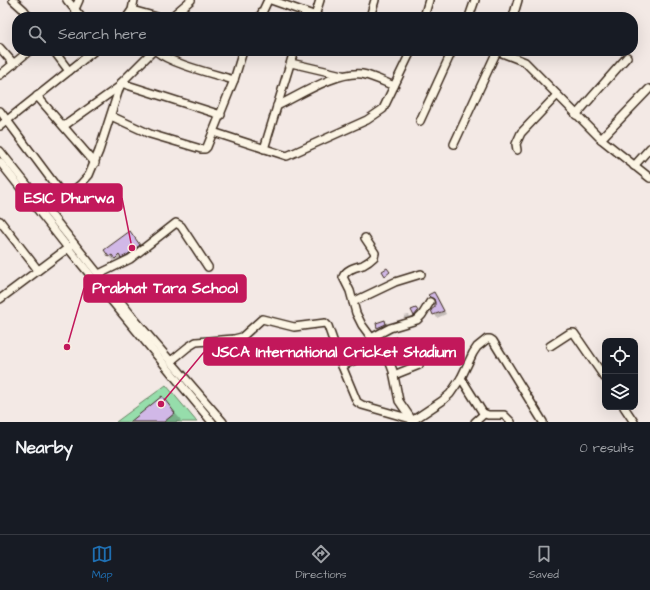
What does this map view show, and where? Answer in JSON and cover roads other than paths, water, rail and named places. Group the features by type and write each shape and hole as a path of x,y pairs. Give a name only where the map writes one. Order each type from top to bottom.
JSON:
{"street":[{"path":"13,0 25,12"},
{"path":"68,0 77,12"},
{"path":"75,9 79,0"},
{"path":"134,0 132,10 139,12"},
{"path":"177,12 191,0"},
{"path":"263,12 270,0 298,12"},
{"path":"318,12 320,0"},
{"path":"371,12 375,0"},
{"path":"425,12 429,0"},
{"path":"471,12 475,0"},
{"path":"514,12 518,0"},
{"path":"0,48 14,64"},
{"path":"0,75 23,56"},
{"path":"58,56 69,71"},
{"path":"0,126 88,56"},
{"path":"64,126 121,85 148,56"},
{"path":"164,56 177,62 234,80"},
{"path":"111,116 150,134 205,149 221,115 241,56"},
{"path":"264,149 292,56"},
{"path":"214,132 287,156 367,120 383,109 409,56"},
{"path":"420,121 450,56"},
{"path":"454,144 497,56"},
{"path":"509,56 525,62 601,140 650,178"},
{"path":"576,115 627,57"},
{"path":"290,63 344,76"},
{"path":"277,106 333,78 344,76 362,74 394,86"},
{"path":"121,85 221,115"},
{"path":"48,211 85,180 92,170 121,85"},
{"path":"601,140 649,89"},
{"path":"517,150 516,144 521,134 557,95"},
{"path":"37,96 95,163"},
{"path":"0,112 65,198"},
{"path":"634,166 650,148"},
{"path":"0,151 136,321 223,422"},
{"path":"0,162 68,248 212,422"},
{"path":"0,221 38,270"},
{"path":"99,274 122,264 133,257 176,223 181,226 208,267"},
{"path":"365,238 375,253 374,257 365,264 352,268 343,275 350,291 359,320 390,363 399,402 412,420"},
{"path":"1,296 74,243"},
{"path":"353,302 394,282 421,274"},
{"path":"371,338 390,328 417,320 430,302"},
{"path":"171,361 196,342 239,338 246,334 260,320 264,319 294,328 323,323 326,324 356,400 359,404 412,420 446,398 455,388 475,350 487,339 491,339 543,422"},
{"path":"550,346 574,332 602,374"},
{"path":"342,366 380,349"},
{"path":"394,375 419,365"},
{"path":"461,378 484,414"},
{"path":"626,410 634,422"},
{"path":"476,422 484,414 504,415 511,422"}],"place":[{"name":"ESIC Dhurwa","path":"132,248"},
{"name":"Prabhat Tara School","path":"67,347"},
{"name":"JSCA International Cricket Stadium","path":"161,404"}]}
